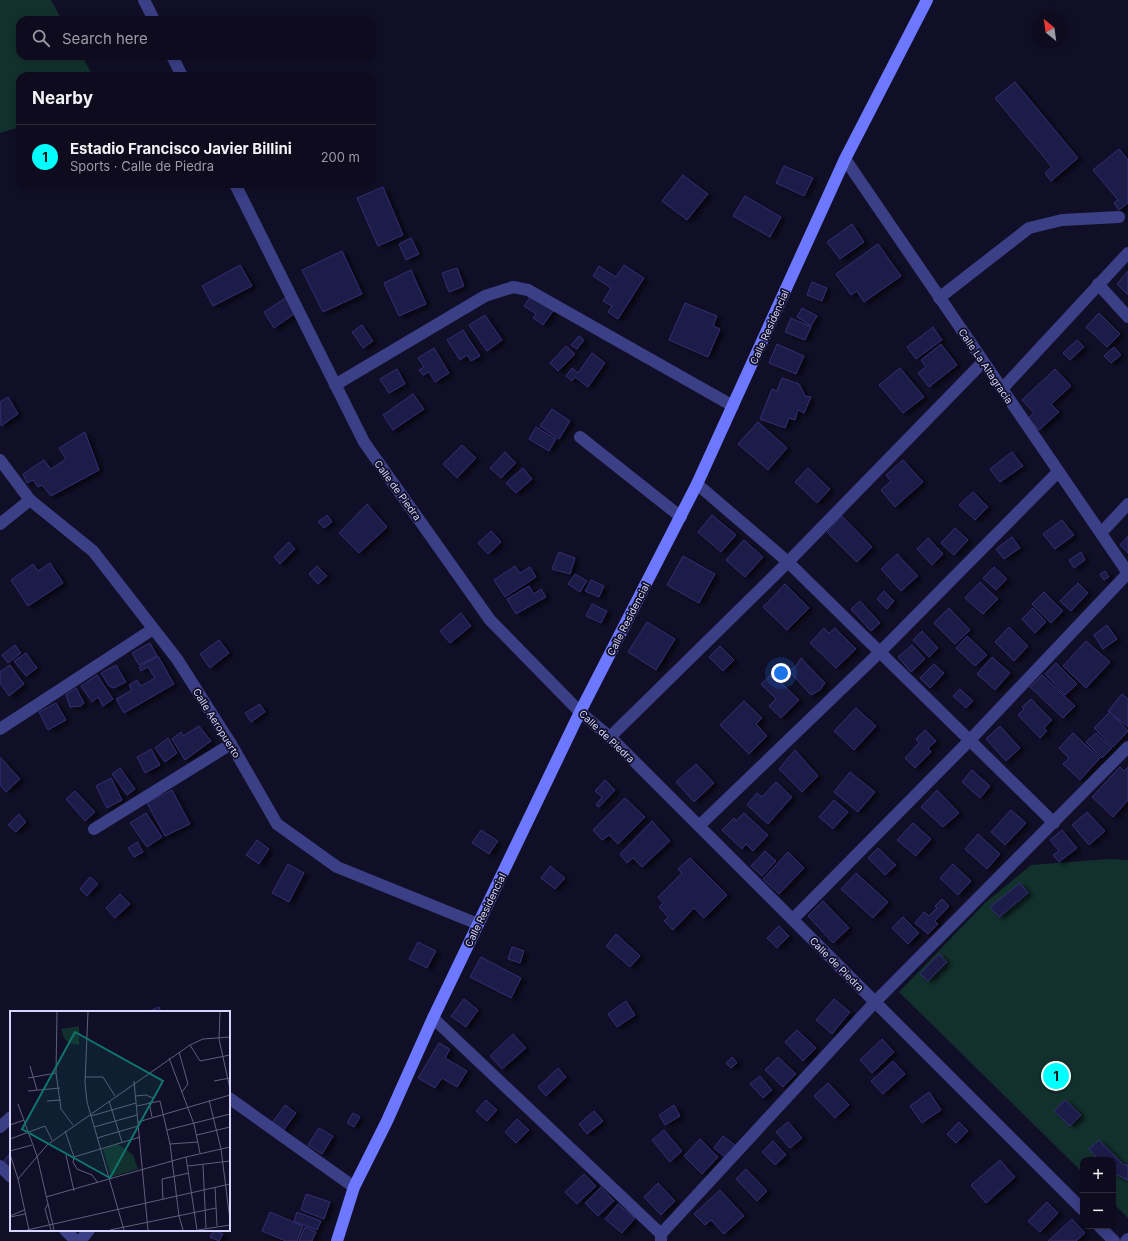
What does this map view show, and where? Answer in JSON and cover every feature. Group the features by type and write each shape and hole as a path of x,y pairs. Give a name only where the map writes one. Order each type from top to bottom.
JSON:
{"main road":[{"name":"Calle Residencial","path":"337,1241 354,1187 387,1121 433,1018 580,712 697,484 845,159 927,0"}],"street":[{"path":"144,0 152,16"},
{"path":"174,60 180,72"},
{"name":"Calle La Altagracia","path":"845,159 1128,573"},
{"name":"Calle de Piedra","path":"237,188 364,442 490,620 580,712 610,737 793,919 1080,1207"},
{"path":"939,298 1029,228 1062,220 1119,217"},
{"path":"1002,389 1128,253"},
{"path":"1098,284 1128,317"},
{"path":"335,385 485,296 513,287 528,290 733,406"},
{"path":"610,737 788,562 983,362"},
{"path":"580,437 680,517"},
{"name":"Calle Aeropuerto","path":"0,460 30,500 93,551 177,659 278,824 337,866 478,924"},
{"path":"699,826 880,652 1058,472"},
{"path":"697,484 788,562 1054,823"},
{"path":"0,524 30,500"},
{"path":"1101,533 1128,504"},
{"path":"793,919 970,740 1128,573"},
{"path":"0,729 154,629"},
{"path":"94,829 230,744"},
{"path":"433,1018 661,1237 875,1002 1128,747"},
{"path":"230,1099 354,1187"},
{"path":"0,1127 10,1118"},
{"path":"0,1166 10,1175"},
{"path":"1102,1229 1114,1241"},
{"path":"66,1231 76,1241"},
{"path":"80,1241 88,1231"}],"green space":[{"path":"0,0 51,0 60,16 16,16 16,60 84,60 91,72 16,72 16,128 0,133"},
{"path":"1108,859 1128,860 1128,1218 1116,1206 1116,1157 1080,1157 1080,1170 899,992 985,903 1031,865"}],"building":[{"path":"1015,82 1078,158 1051,181 1045,173 1052,167 995,98"},
{"path":"1119,149 1128,160 1128,203 1119,210 1114,203 1118,200 1093,170"},
{"path":"784,166 813,178 804,196 776,183"},
{"path":"683,175 708,194 687,220 662,201"},
{"path":"383,187 403,235 378,246 357,198"},
{"path":"745,196 781,217 770,237 733,216"},
{"path":"852,224 864,242 840,259 827,242"},
{"path":"411,238 419,254 406,260 399,244"},
{"path":"878,244 901,276 864,302 857,291 851,295 836,274"},
{"path":"342,251 362,294 323,312 302,270"},
{"path":"240,265 252,286 213,306 202,286"},
{"path":"624,265 644,278 618,319 608,312 612,306 603,301 611,288 593,276 599,266 616,277"},
{"path":"457,268 464,286 449,292 442,273"},
{"path":"411,270 426,304 399,316 384,283"},
{"path":"1128,271 1128,295 1117,284"},
{"path":"812,282 827,288 822,301 807,295"},
{"path":"531,296 553,311 543,325 533,318 536,314 524,306"},
{"path":"287,297 297,312 274,328 264,312"},
{"path":"685,303 717,316 713,326 720,329 708,357 669,340"},
{"path":"802,308 817,316 811,326 797,317"},
{"path":"1099,313 1120,334 1107,347 1086,327"},
{"path":"485,315 502,340 487,351 469,325"},
{"path":"791,318 811,327 805,340 785,332"},
{"path":"362,325 373,341 363,348 352,332"},
{"path":"933,327 942,340 916,359 907,347"},
{"path":"463,330 480,356 471,361 467,355 460,360 447,340"},
{"path":"579,336 584,340 577,349 571,345"},
{"path":"1077,340 1084,347 1070,360 1063,353"},
{"path":"777,344 804,356 796,374 769,363"},
{"path":"941,344 957,365 929,387 918,373 926,367 921,360"},
{"path":"566,346 575,354 558,371 550,363"},
{"path":"1114,347 1121,355 1111,363 1104,356"},
{"path":"434,348 449,373 435,382 429,372 423,375 419,370 424,367 418,358"},
{"path":"592,353 605,363 588,387 575,377 572,381 566,376 572,368 578,373"},
{"path":"900,368 924,397 903,413 879,385"},
{"path":"397,369 405,384 389,393 380,379"},
{"path":"1055,369 1071,386 1051,404 1059,412 1039,430 1028,418 1034,413 1022,400"},
{"path":"782,378 799,384 805,396 811,397 804,413 798,410 795,420 789,418 785,428 760,419 772,389 777,391"},
{"path":"413,394 424,409 393,430 383,415"},
{"path":"8,397 18,414 1,426 0,402"},
{"path":"552,409 570,421 559,439 540,426"},
{"path":"758,422 787,448 768,470 738,444"},
{"path":"536,427 556,439 549,451 529,439"},
{"path":"85,432 99,470 51,496 42,485 38,487 33,480 27,483 23,474 44,460 51,469 66,459 59,448"},
{"path":"462,445 476,458 457,478 443,464"},
{"path":"505,452 516,463 501,478 490,468"},
{"path":"1012,452 1023,466 1000,482 990,469"},
{"path":"903,460 923,482 895,507 881,490 891,481 886,475"},
{"path":"523,468 532,479 516,493 506,483"},
{"path":"808,468 830,489 817,503 795,482"},
{"path":"973,492 988,507 975,520 959,505"},
{"path":"367,504 387,527 359,553 339,533"},
{"path":"327,515 332,522 324,528 318,522"},
{"path":"712,515 736,535 721,552 698,532"},
{"path":"842,516 872,547 857,562 827,532"},
{"path":"1062,520 1074,535 1055,549 1043,534"},
{"path":"955,528 968,540 954,555 941,543"},
{"path":"491,531 501,542 488,554 478,543"},
{"path":"1128,536 1128,553 1120,545"},
{"path":"1012,537 1020,548 1004,559 996,549"},
{"path":"928,538 943,554 932,565 917,549"},
{"path":"744,540 763,557 745,577 726,560"},
{"path":"289,542 295,549 280,564 274,557"},
{"path":"559,552 575,558 570,574 552,569"},
{"path":"1081,552 1085,560 1074,568 1069,560"},
{"path":"897,554 918,576 901,591 881,569"},
{"path":"683,556 715,574 699,603 667,585"},
{"path":"50,563 63,583 28,606 11,580 33,564 38,571"},
{"path":"317,566 327,576 318,584 309,574"},
{"path":"515,566 520,573 530,567 536,577 505,597 494,580"},
{"path":"994,567 1007,579 996,590 983,578"},
{"path":"1105,571 1109,577 1104,580 1100,574"},
{"path":"575,574 587,581 580,592 568,584"},
{"path":"591,580 604,586 599,597 585,591"},
{"path":"980,582 998,599 983,614 965,598"},
{"path":"1078,583 1088,593 1071,611 1060,601"},
{"path":"785,584 809,608 787,630 763,607"},
{"path":"529,586 534,594 541,589 546,597 516,614 507,599"},
{"path":"884,591 894,601 887,609 877,599"},
{"path":"1044,592 1063,611 1051,623 1032,604"},
{"path":"860,601 880,623 871,631 851,609"},
{"path":"592,604 607,611 601,623 586,616"},
{"path":"949,608 970,630 955,644 934,623"},
{"path":"1033,608 1046,622 1035,633 1022,619"},
{"path":"461,613 471,626 450,643 440,631"},
{"path":"647,622 675,639 656,670 628,652"},
{"path":"1107,625 1117,639 1103,649 1094,635"},
{"path":"1009,627 1028,646 1014,661 995,642"},
{"path":"824,628 829,633 835,628 856,649 836,668 810,643"},
{"path":"922,631 938,648 929,657 913,640"},
{"path":"967,636 987,655 975,666 956,648"},
{"path":"219,640 229,653 210,668 200,654"},
{"path":"1086,641 1110,662 1086,688 1063,666"},
{"path":"150,643 157,656 139,665 132,653"},
{"path":"15,645 21,653 8,663 2,655"},
{"path":"912,645 925,659 911,672 898,657"},
{"path":"720,646 734,660 723,671 709,657"},
{"path":"26,653 37,668 26,676 14,661"},
{"path":"158,656 174,684 124,713 116,699 132,690 129,685 137,680 141,686 155,678 148,667 141,671 139,667"},
{"path":"992,657 1010,673 995,690 977,674"},
{"path":"801,658 825,683 820,690 811,695 789,671 796,666"},
{"path":"1056,663 1077,684 1065,695 1045,674"},
{"path":"934,664 944,673 930,688 920,678"},
{"path":"10,665 24,684 9,696 0,683 0,672"},
{"path":"116,665 126,682 114,688 109,686 101,673"},
{"path":"772,674 799,700 781,718 769,706 776,699 761,684"},
{"path":"97,675 113,699 103,706 98,697 92,702 81,686"},
{"path":"1042,675 1075,706 1063,718 1030,687"},
{"path":"76,688 84,703 81,706 70,707 66,695"},
{"path":"960,689 973,701 966,708 953,696"},
{"path":"1122,694 1128,699 1128,727 1108,711"},
{"path":"1031,699 1052,720 1044,728 1047,731 1040,738 1018,715 1024,709 1022,707"},
{"path":"744,701 762,718 756,724 767,736 749,754 720,725"},
{"path":"56,703 66,720 48,730 39,712"},
{"path":"260,704 265,712 251,722 245,713"},
{"path":"856,708 876,726 854,750 834,731"},
{"path":"1110,712 1128,731 1113,747 1094,728"},
{"path":"199,726 211,741 185,760 172,739 181,732 183,736"},
{"path":"1000,726 1020,748 1006,761 986,739"},
{"path":"925,730 936,741 928,748 931,752 915,768 905,758 919,743 916,739"},
{"path":"1073,733 1100,758 1080,780 1063,764 1069,758 1059,748"},
{"path":"1096,733 1112,748 1102,758 1086,742"},
{"path":"168,738 177,753 165,762 155,748"},
{"path":"151,749 160,765 145,773 137,757"},
{"path":"795,750 818,776 802,792 779,769"},
{"path":"0,757 20,779 6,792 0,785"},
{"path":"696,764 714,783 694,802 676,782"},
{"path":"1120,767 1124,771 1128,767 1128,800 1113,817 1092,797"},
{"path":"120,768 135,789 127,795 112,774"},
{"path":"972,770 990,786 980,798 962,782"},
{"path":"850,772 875,792 858,812 834,792"},
{"path":"111,778 122,800 107,808 96,786"},
{"path":"605,780 615,790 599,807 596,805 602,797 595,791"},
{"path":"776,782 792,797 768,824 747,805 757,793 762,797"},
{"path":"172,790 190,824 165,836 147,803"},
{"path":"937,790 959,813 943,827 921,807"},
{"path":"75,791 95,812 85,821 66,799"},
{"path":"625,798 645,817 618,844 609,835 602,840 593,830"},
{"path":"834,800 848,812 833,829 819,817"},
{"path":"1011,810 1026,823 1005,845 991,832"},
{"path":"1087,812 1105,831 1089,845 1072,825"},
{"path":"146,813 162,837 147,847 130,823"},
{"path":"744,813 768,835 753,851 746,844 742,849 722,830 734,818 736,821"},
{"path":"19,814 26,822 16,832 8,825"},
{"path":"652,821 670,841 642,867 633,858 627,863 620,854"},
{"path":"913,823 931,839 916,856 897,840"},
{"path":"481,830 498,841 489,854 472,843"},
{"path":"1062,830 1077,848 1059,862 1053,855 1059,851 1050,840"},
{"path":"978,834 1000,854 987,869 965,849"},
{"path":"257,840 269,849 259,864 246,855"},
{"path":"137,842 143,852 134,857 128,848"},
{"path":"878,848 896,865 885,875 868,858"},
{"path":"765,851 776,861 762,876 751,866"},
{"path":"788,852 804,868 779,894 763,879"},
{"path":"690,858 727,895 704,918 694,908 673,930 664,921 668,917 659,907 663,903 658,897 682,873 678,869"},
{"path":"288,864 304,873 289,902 272,893"},
{"path":"953,864 971,881 958,895 940,878"},
{"path":"550,866 565,878 555,889 541,878"},
{"path":"856,873 888,902 873,918 841,889"},
{"path":"90,877 98,884 87,896 80,889"},
{"path":"1020,883 1028,893 999,917 990,907"},
{"path":"120,894 130,904 115,918 106,908"},
{"path":"942,899 949,906 935,921 938,924 928,934 915,923 924,912 929,916 937,908 935,906"},
{"path":"823,901 849,928 833,943 808,916"},
{"path":"903,917 919,933 908,944 892,928"},
{"path":"779,926 789,936 777,948 767,938"},
{"path":"616,934 640,956 630,967 606,946"},
{"path":"418,942 436,951 427,968 409,959"},
{"path":"512,947 524,951 520,963 508,959"},
{"path":"939,954 947,962 928,981 920,974"},
{"path":"481,957 521,978 511,998 470,977"},
{"path":"464,999 478,1010 466,1027 451,1016"},
{"path":"834,999 850,1012 832,1034 816,1020"},
{"path":"626,1001 635,1015 617,1027 608,1014"},
{"path":"159,1007 161,1011 149,1011"},
{"path":"797,1030 816,1048 803,1061 785,1042"},
{"path":"513,1034 526,1048 502,1069 490,1056"},
{"path":"882,1039 894,1052 872,1073 860,1060"},
{"path":"439,1043 450,1049 445,1058 467,1071 457,1087 442,1078 435,1088 418,1078"},
{"path":"732,1057 737,1063 731,1068 726,1063"},
{"path":"778,1057 796,1074 783,1087 765,1070"},
{"path":"893,1061 905,1074 883,1094 871,1081"},
{"path":"558,1068 566,1077 546,1096 538,1087"},
{"path":"760,1076 772,1090 763,1098 750,1084"},
{"path":"828,1083 849,1105 835,1118 814,1096"},
{"path":"929,1092 941,1110 922,1123 910,1106"},
{"path":"486,1100 497,1110 487,1121 476,1111"},
{"path":"1065,1100 1081,1115 1070,1126 1054,1111"},
{"path":"285,1105 296,1113 283,1131 272,1123"},
{"path":"674,1105 680,1116 665,1125 659,1115"},
{"path":"594,1111 603,1121 587,1134 579,1124"},
{"path":"353,1113 360,1117 354,1127 347,1123"},
{"path":"517,1119 529,1130 516,1143 505,1132"},
{"path":"788,1122 802,1138 790,1148 776,1132"},
{"path":"959,1122 968,1131 956,1143 947,1134"},
{"path":"319,1128 333,1136 322,1154 308,1145"},
{"path":"664,1130 682,1151 670,1162 652,1140"},
{"path":"723,1136 736,1146 726,1158 714,1148"},
{"path":"700,1139 718,1157 702,1174 684,1156"},
{"path":"1099,1140 1116,1157 1096,1157 1089,1149"},
{"path":"773,1141 786,1155 775,1165 762,1152"},
{"path":"10,1153 10,1167 3,1162"},
{"path":"1116,1157 1124,1165 1128,1165 1128,1180 1116,1174"},
{"path":"1000,1160 1015,1177 986,1203 971,1185"},
{"path":"746,1169 767,1191 757,1201 736,1179"},
{"path":"584,1174 596,1186 577,1204 565,1192"},
{"path":"658,1183 675,1201 661,1215 644,1197"},
{"path":"601,1187 614,1201 598,1216 585,1203"},
{"path":"720,1190 744,1216 724,1234 711,1220 705,1225 694,1214"},
{"path":"306,1194 330,1202 324,1219 301,1210"},
{"path":"1047,1202 1058,1213 1040,1232 1028,1221"},
{"path":"618,1204 635,1218 622,1233 605,1219"},
{"path":"270,1212 303,1226 297,1241 286,1241 262,1231"},
{"path":"297,1212 321,1221 317,1230 294,1221"},
{"path":"1072,1219 1085,1233 1076,1241 1048,1241"},
{"path":"305,1227 316,1232 312,1241 299,1241"},
{"path":"213,1231 223,1234 219,1241 210,1237"}],"place":[{"name":"Estadio Francisco Javier Billini","path":"1056,1076"}]}
